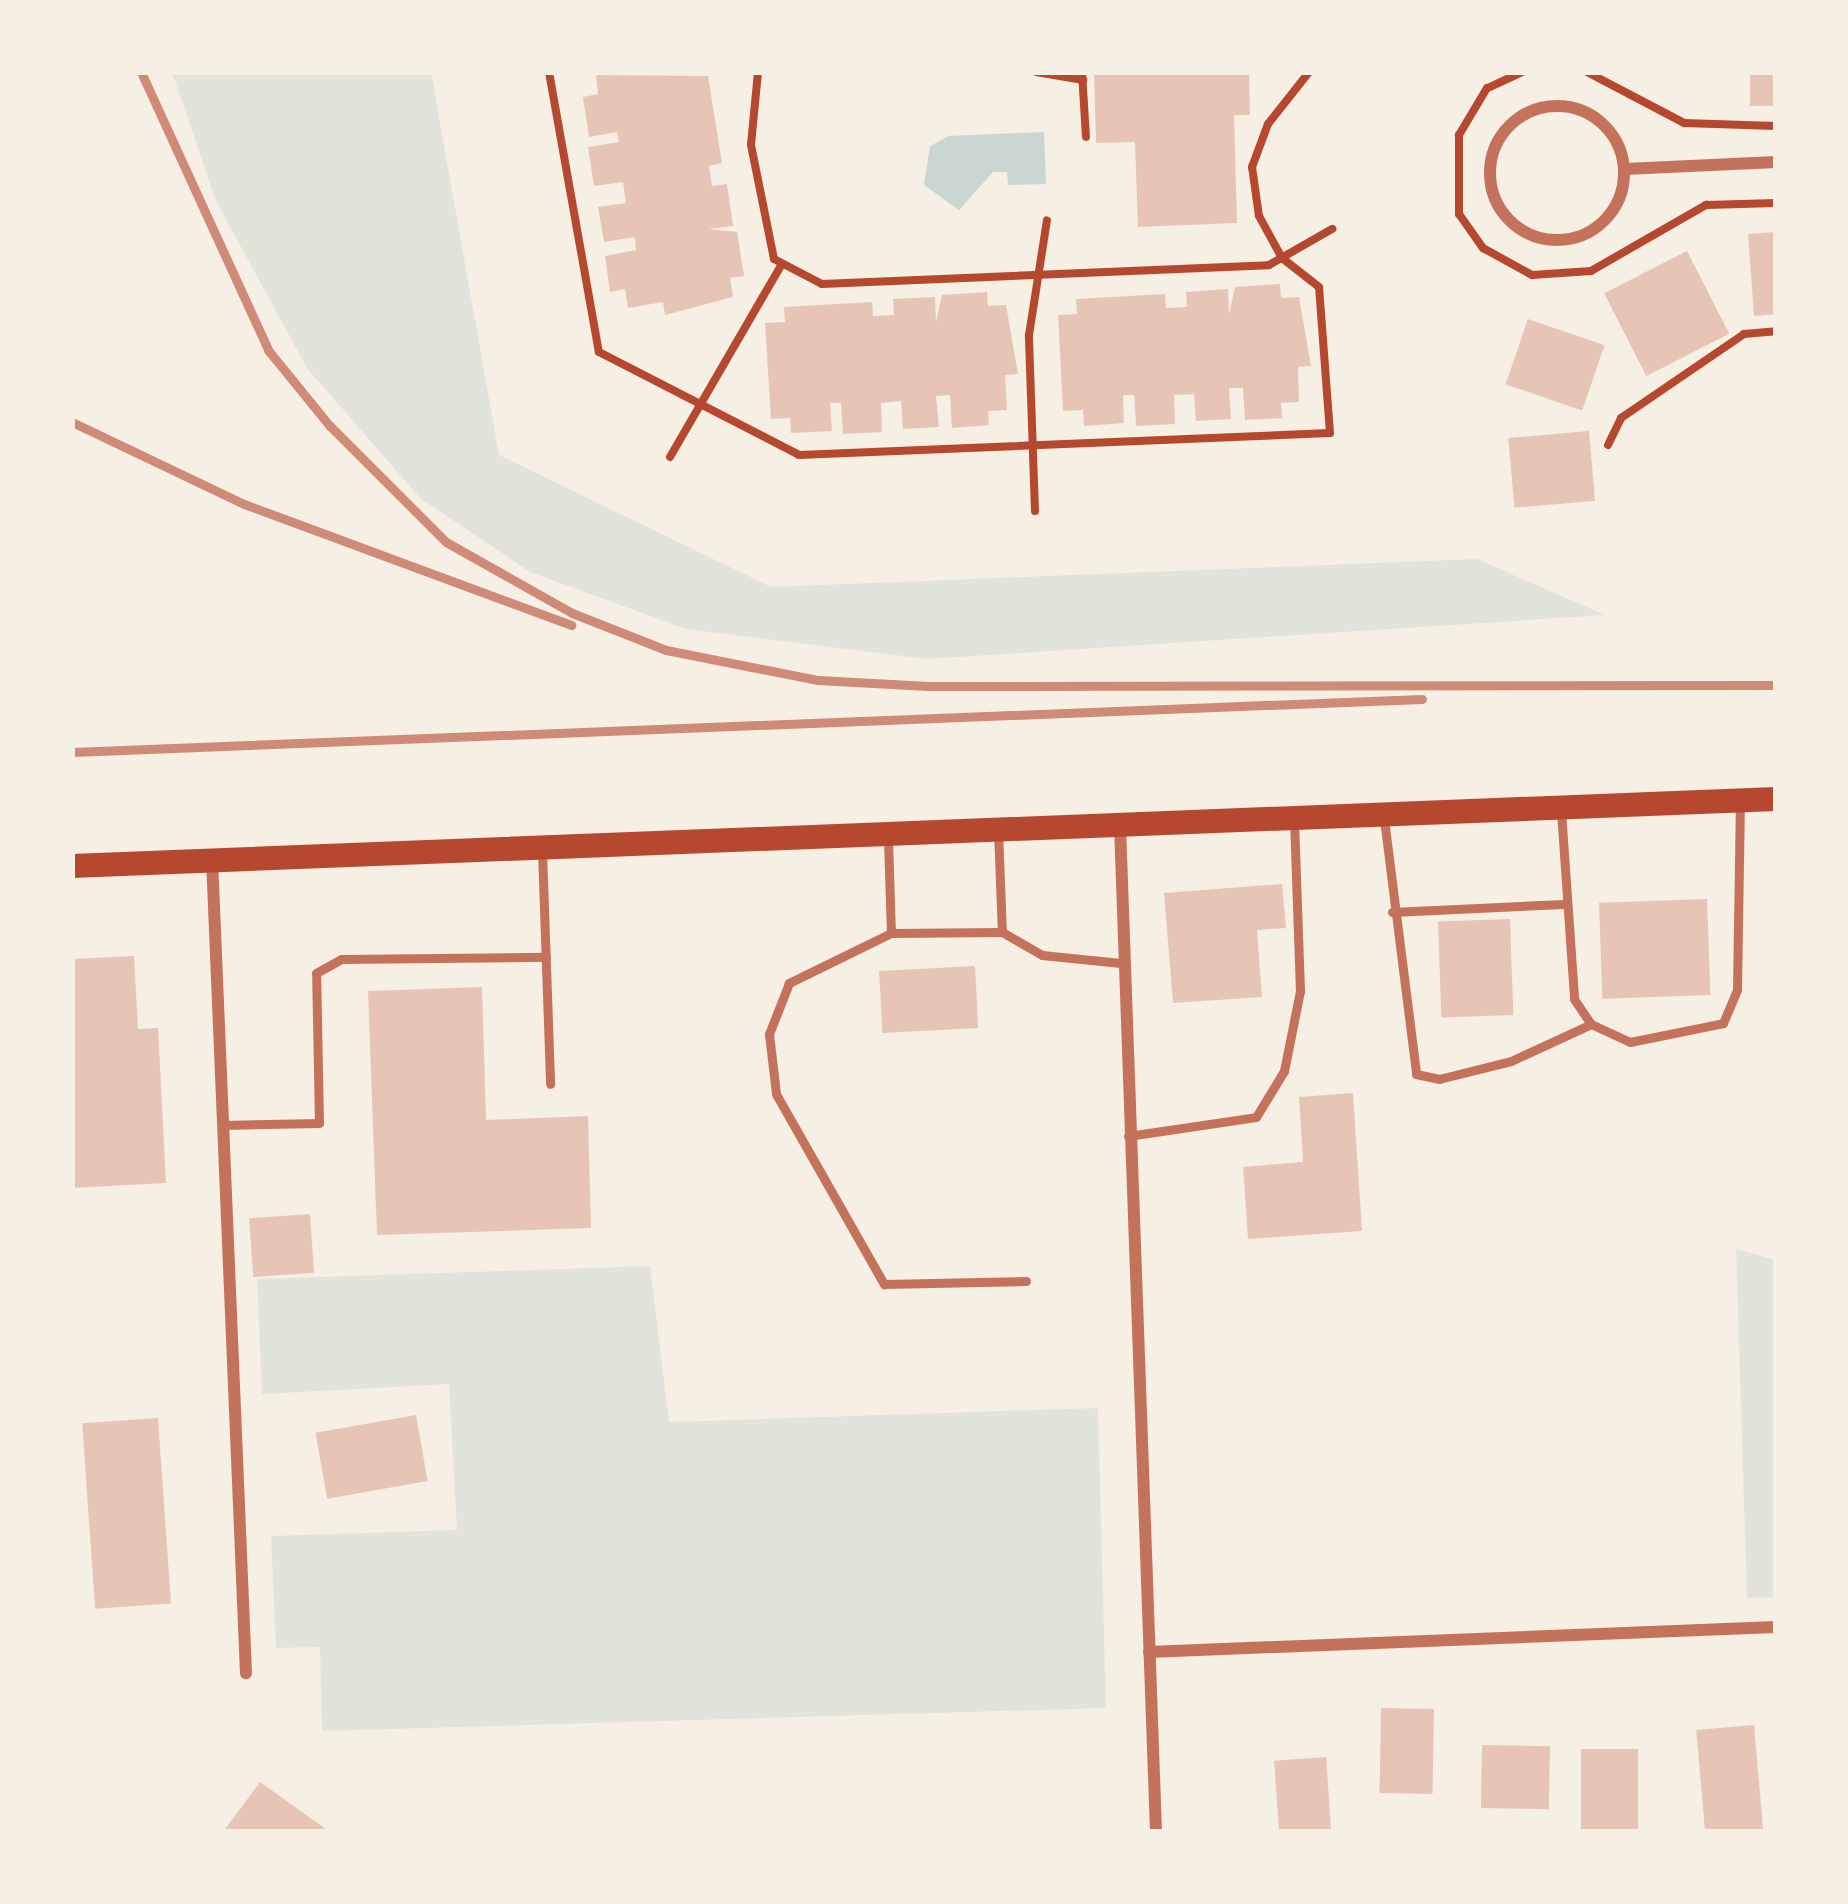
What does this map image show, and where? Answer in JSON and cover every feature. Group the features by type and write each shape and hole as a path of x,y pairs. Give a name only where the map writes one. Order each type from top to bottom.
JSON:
{"main road":[{"path":"72,866 1776,799"}],"street":[{"path":"1553,106 1594,116 1625,170 1612,213 1573,238 1509,219 1490,178 1514,122 1553,106"},
{"path":"1625,170 1776,162"},
{"path":"1120,824 1121,963 1156,1832"},
{"path":"212,859 246,1673"},
{"path":"1149,1652 1776,1627"}],"lane":[{"path":"1561,807 1574,999 1591,1024 1630,1042 1723,1023 1737,990 1741,800"},
{"path":"1384,816 1392,912 1416,1074 1439,1079 1511,1061 1591,1024"},
{"path":"1128,1136 1256,1117 1284,1071 1300,991 1294,818"},
{"path":"998,829 1002,932"},
{"path":"888,833 891,933"},
{"path":"542,846 550,1084"},
{"path":"1392,912 1564,904"},
{"path":"1026,1281 884,1284 776,1094 769,1034 789,983 891,933 1002,932 1042,955 1121,963"},
{"path":"223,1125 319,1123 316,973 341,959 546,957"}],"path":[{"path":"549,72 599,352 799,454 1330,433 1319,287 1282,258 1259,216 1252,167 1310,72"},
{"path":"758,72 757,203 780,266 822,284 1033,278 1282,258 1332,229"},
{"path":"1036,72 1082,76 1086,137"},
{"path":"1522,72 1487,88 1459,135 1459,214 1483,248 1532,275 1591,271 1706,205 1776,202"},
{"path":"1587,72 1684,123 1776,126"},
{"path":"1035,512 1033,278 1047,220"},
{"path":"670,458 780,266"},
{"path":"1608,445 1622,418 1744,334 1776,331"}],"shaded area":[{"path":"172,72 431,72 499,455 771,587 1477,559 1605,615 927,659 686,629 530,572 421,499 307,368 216,201"},
{"path":"1044,132 1046,184 1008,185 1007,172 993,172 959,210 924,185 930,146 949,136"},
{"path":"1736,1249 1776,1260 1776,1597 1747,1598"},
{"path":"650,1266 669,1422 1098,1408 1106,1708 322,1731 320,1647 276,1648 271,1536 457,1530 449,1384 262,1394 257,1279"}],"building":[{"path":"1094,72 1249,72 1250,115 1234,115 1237,223 1138,227 1135,142 1096,143"},
{"path":"1750,72 1776,72 1776,106 1750,106"},
{"path":"596,75 708,76 722,163 709,166 712,186 727,184 733,226 708,229 737,232 744,276 730,278 733,297 665,315 663,302 628,308 625,289 610,292 605,256 636,250 635,237 604,242 598,207 626,203 623,182 594,186 588,147 619,142 617,132 589,137 583,97 598,94"},
{"path":"1776,232 1776,314 1754,316 1748,234"},
{"path":"1687,251 1729,334 1646,376 1604,293"},
{"path":"1280,284 1281,298 1299,297 1311,366 1298,367 1299,402 1281,403 1282,418 1245,420 1243,388 1229,388 1231,419 1196,421 1194,394 1174,395 1175,424 1136,426 1134,395 1123,395 1124,423 1084,426 1083,410 1063,411 1058,315 1077,314 1076,299 1165,294 1166,308 1187,307 1186,292 1228,289 1229,315 1235,287"},
{"path":"987,292 988,306 1006,305 1018,374 1005,375 1007,410 988,411 989,425 952,428 950,395 936,396 939,427 903,429 901,401 881,403 882,432 843,434 841,403 830,403 832,431 791,433 790,418 771,419 765,323 785,322 784,307 872,302 873,316 894,315 893,299 935,297 936,322 942,295"},
{"path":"1528,319 1605,345 1582,411 1506,384"},
{"path":"1589,431 1595,501 1514,508 1508,438"},
{"path":"1282,884 1286,928 1257,930 1262,997 1173,1003 1164,893"},
{"path":"1707,899 1710,995 1602,999 1599,903"},
{"path":"1510,919 1513,1015 1441,1017 1438,922"},
{"path":"134,956 138,1029 158,1028 166,1183 72,1188 72,959"},
{"path":"975,966 978,1028 882,1033 879,971"},
{"path":"482,987 486,1120 588,1116 591,1228 377,1235 368,991"},
{"path":"1353,1093 1362,1231 1248,1239 1243,1167 1303,1162 1299,1097"},
{"path":"310,1214 314,1273 253,1277 249,1218"},
{"path":"416,1415 428,1481 327,1499 316,1433"},
{"path":"158,1418 171,1604 95,1609 82,1423"},
{"path":"1381,1708 1434,1709 1433,1794 1380,1793"},
{"path":"1754,1725 1763,1832 1705,1832 1696,1730"},
{"path":"1482,1745 1550,1746 1549,1809 1481,1808"},
{"path":"1581,1749 1638,1749 1638,1832 1581,1832"},
{"path":"1326,1757 1331,1832 1279,1832 1274,1761"},
{"path":"260,1782 330,1832 223,1832"}],"railway":[{"path":"141,72 268,350 329,425 446,542 572,613 666,650 818,680 928,686 1776,685"},
{"path":"72,422 244,504 571,625"},
{"path":"72,752 1422,699"}]}
